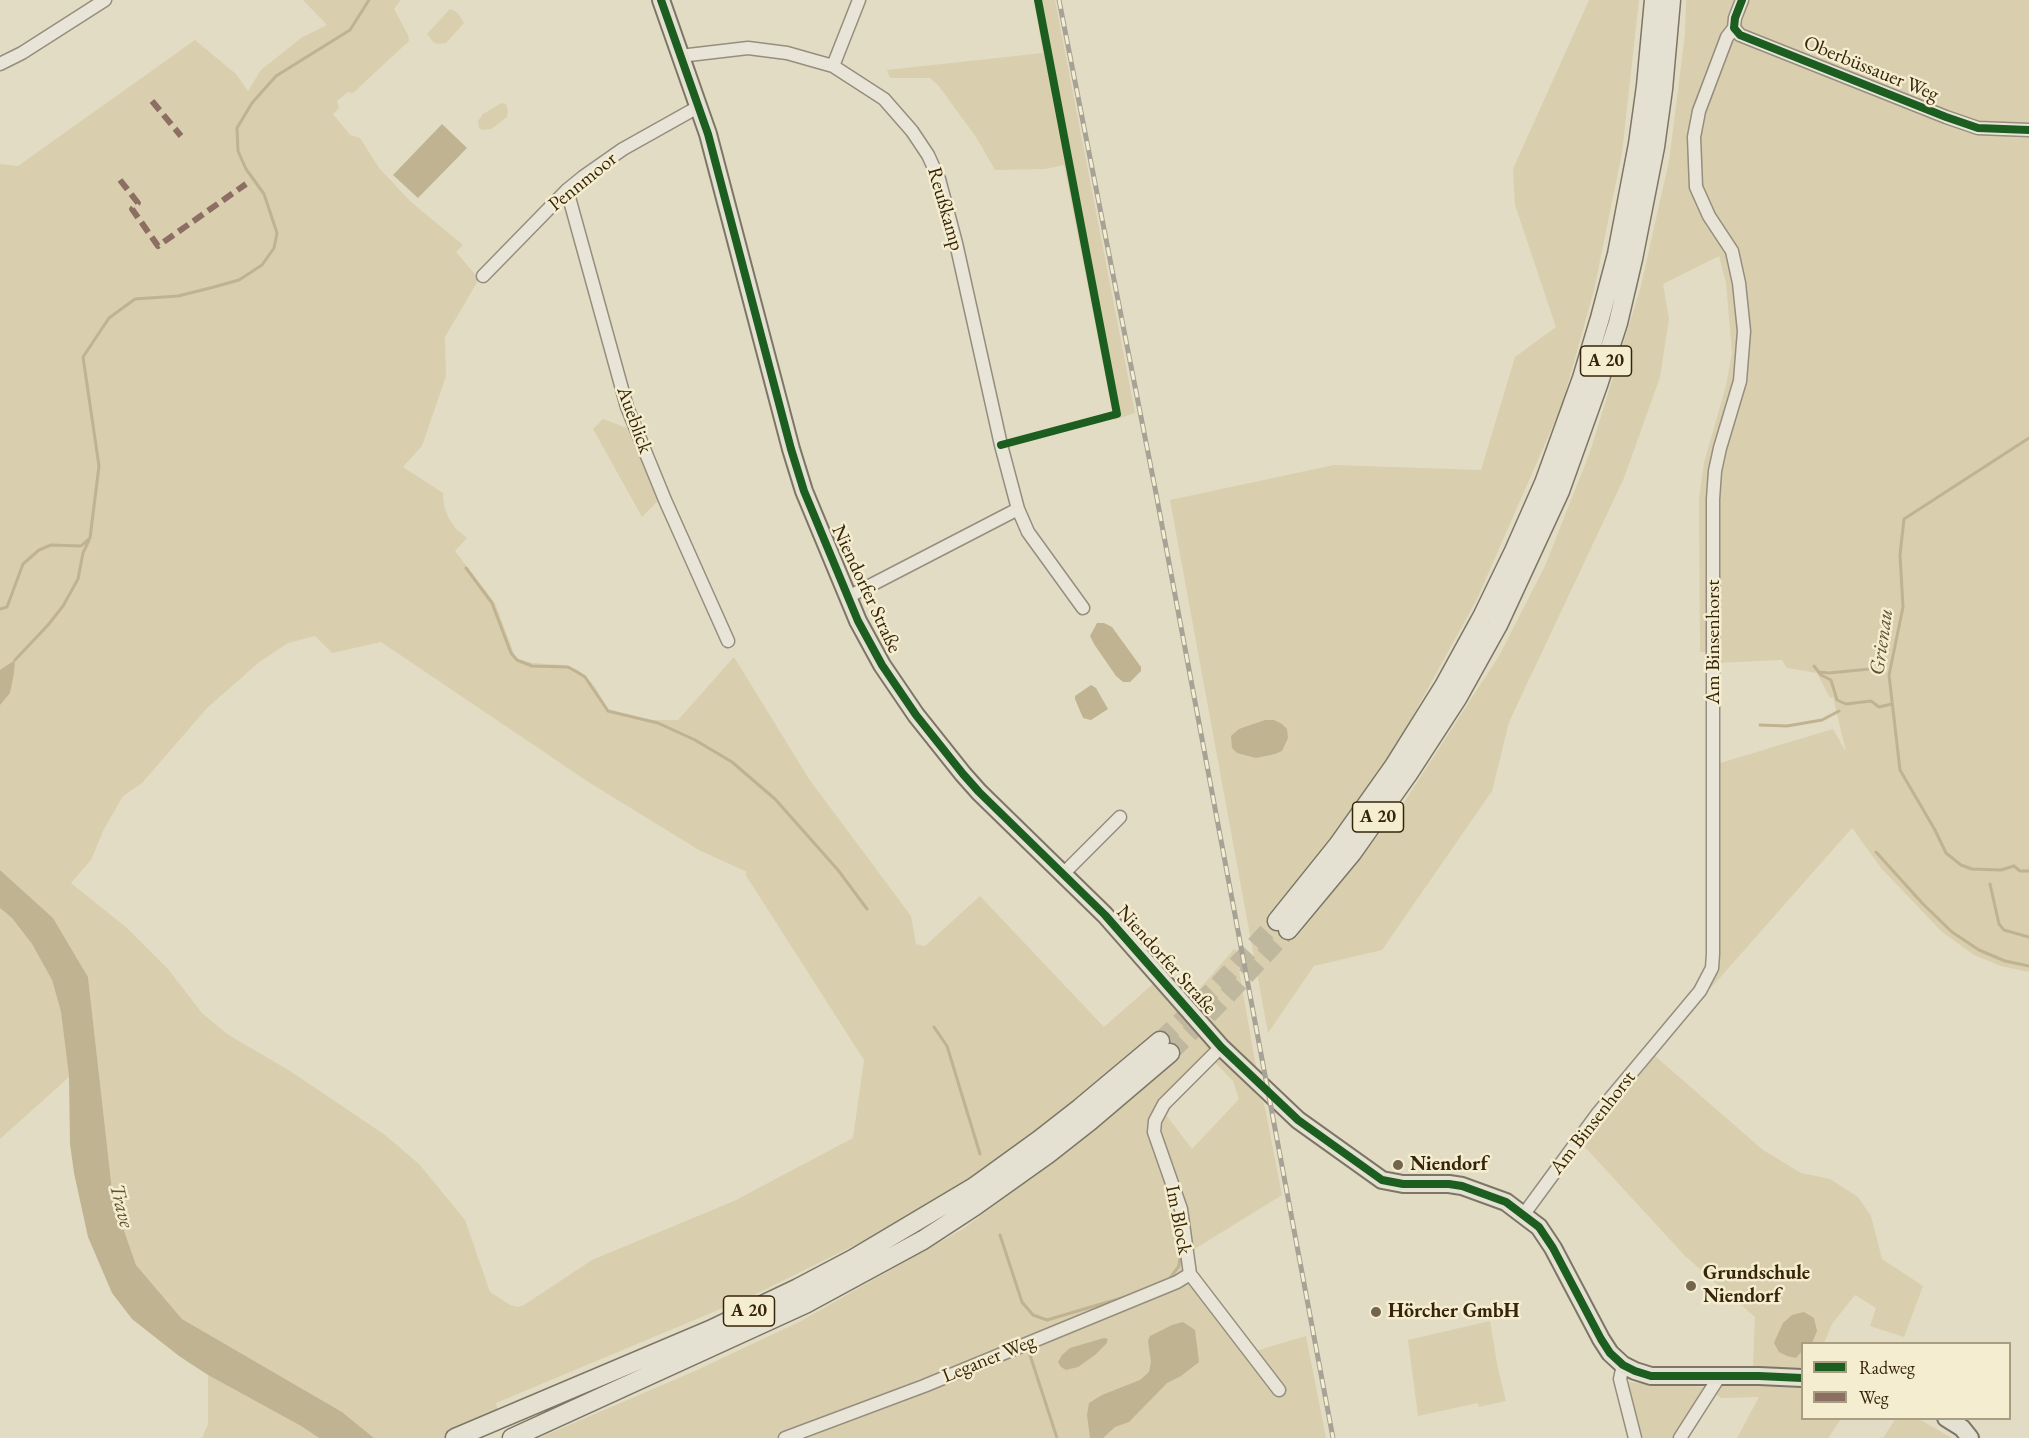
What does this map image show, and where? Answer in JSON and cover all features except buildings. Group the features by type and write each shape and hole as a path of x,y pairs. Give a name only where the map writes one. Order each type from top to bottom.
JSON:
{"highway":[{"name":"A 20","path":"1654,0 1638,144 1617,254 1582,378 1544,483 1488,605 1444,686 1394,766 1283,925 1352,853 1408,774 1458,697 1498,625 1560,491 1618,323 1633,259 1655,147 1671,0"},
{"name":"A 20","path":"455,1438 720,1325 798,1288 893,1236 974,1187 1165,1047 1127,1091 1048,1154 923,1240 805,1304 517,1436"}],"main road":[{"name":"Niendorfer Straße","path":"661,0 708,134 804,491 848,597 882,665 916,715 979,792 1105,915 1221,1047 1298,1120 1382,1180 1403,1184 1462,1186 1506,1202 1539,1227 1553,1248 1601,1339 1610,1353 1623,1365"},
{"path":"1623,1365 1651,1376 1801,1378"},
{"path":"1948,1420 1962,1428 1971,1438"}],"street":[{"path":"0,64 105,0"},
{"path":"833,66 859,0"},
{"path":"1734,28 1742,0"},
{"name":"Oberbüssauer Weg","path":"1734,28 1740,35 1946,117 1978,128 2029,130"},
{"name":"Am Binsenhorst","path":"1524,1214 1598,1113 1700,991 1712,968 1713,499 1715,471 1720,448 1740,381 1744,331 1739,283 1731,251 1709,216 1696,187 1694,137 1699,111 1727,38 1734,28"},
{"name":"Reußkamp","path":"680,56 748,48 787,53 833,66 884,99 912,131 928,155 939,179 1018,509 1028,532 1083,608"},
{"name":"Pennmoor","path":"483,276 567,190 623,149 698,107"},
{"name":"Aueblick","path":"567,190 627,407 665,500 728,641"},
{"path":"848,597 1018,509"},
{"path":"1063,874 1120,817"},
{"name":"Im Block","path":"1221,1047 1164,1104 1155,1121 1154,1132 1181,1209 1190,1274 1280,1390"},
{"name":"Leganer Weg","path":"785,1438 935,1382 1177,1282 1190,1274"},
{"path":"1623,1365 1620,1379 1635,1438"},
{"path":"1680,1438 1719,1377"}],"shaded area":[{"path":"303,0 401,0 394,9 409,41 353,93 348,92 337,101 339,108 333,114 350,135 360,138 379,168 411,202 463,245 456,252 479,279 445,337 446,376 422,446 403,467 443,493 448,517 456,529 467,538 455,551 495,603 516,659 533,663 563,665 576,669 595,687 608,709 630,717 678,720 734,657 809,779 911,916 916,944 925,946 980,896 1104,1027 1154,983 1212,1049 1264,1103 1282,1195 1193,1250 1191,1263 1196,1289 1249,1353 1306,1336 1326,1438 539,1438 695,1371 801,1321 963,1229 1077,1144 1178,1058 1155,1033 1125,1061 1023,1145 887,1229 754,1295 496,1403 501,1421 462,1438 374,1438 342,1412 182,1319 136,1265 113,1199 88,977 53,918 0,870 0,164 18,166 195,40 236,74 248,91 261,70 301,38 327,25","holes":["315,636 332,653 381,642 590,783 699,850 747,872 745,874 864,1060 853,1138 734,1201 592,1260 524,1305 518,1307 510,1305 490,1292 465,1220 419,1164 385,1135 290,1071 227,1034 202,1013 168,969 127,928 71,883 91,860 104,829 123,796 142,783 207,708 258,663 288,643","1207,1054 1233,1081 1239,1099 1192,1149 1157,1103"]},
{"path":"1034,0 1055,0 1135,413 1114,420 1064,165 1045,169 995,170 976,137 938,85 930,78 890,78 887,70 1043,53"},
{"path":"1589,0 1639,0 1622,153 1594,290 1562,405 1477,599 1388,761 1332,840 1270,914 1296,938 1401,807 1499,656 1545,566 1590,452 1641,286 1669,161 1685,34 1686,0 1734,0 1728,15 1742,23 1747,0 2029,0 2029,972 2001,966 1974,955 1941,931 1882,869 1852,828 1710,989 1715,967 1717,764 1833,729 1846,752 1833,697 1830,698 1817,673 1787,668 1782,660 1716,663 1707,652 1700,652 1699,499 1704,463 1726,386 1732,353 1726,283 1719,256 1663,284 1669,319 1660,377 1624,478 1509,722 1492,791 1382,950 1314,966 1268,1033 1170,500 1334,465 1481,470 1515,357 1556,327 1515,205 1513,169"},
{"path":"450,9 457,12 464,23 446,43 434,43 427,34"},
{"path":"502,103 506,104 507,117 491,129 479,128 478,121 483,114"},
{"path":"442,124 467,148 418,198 393,175"},
{"path":"603,419 627,428 659,500 642,517 593,429"},
{"path":"1097,623 1104,623 1112,627 1141,667 1141,671 1130,682 1123,682 1116,676 1094,644 1090,636"},
{"path":"15,660 10,693 0,705 0,670"},
{"path":"1091,685 1096,688 1108,709 1091,720 1083,718 1075,696"},
{"path":"1265,720 1274,720 1287,729 1288,738 1282,751 1256,758 1237,753 1232,748 1231,736 1239,729"},
{"path":"0,870 53,918 88,977 113,1199 136,1265 182,1319 342,1412 374,1438 319,1438 179,1356 132,1319 112,1293 88,1237 74,1173 70,1144 69,1077 61,1012 52,980 32,944 12,918 0,908"},
{"path":"0,908 12,918 32,944 52,980 61,1012 69,1077 0,1139"},
{"path":"1235,948 1257,1072 1190,1000"},
{"path":"1655,1056 1763,1150 1801,1173 1830,1179 1858,1197 1871,1216 1882,1259 1923,1286 1904,1337 1870,1326 1876,1308 1855,1295 1832,1324 1824,1342 1801,1342 1801,1371 1782,1367 1753,1367 1755,1317 1685,1256 1584,1146"},
{"path":"1804,1312 1814,1318 1817,1331 1812,1342 1801,1342 1801,1352 1796,1358 1779,1352 1774,1343 1783,1323 1792,1315"},
{"path":"1490,1321 1506,1401 1479,1407 1478,1403 1418,1416 1408,1340"},
{"path":"1183,1322 1195,1330 1199,1362 1181,1376 1167,1383 1129,1422 1115,1427 1103,1438 1090,1438 1087,1415 1089,1403 1102,1395 1140,1380 1149,1372 1151,1362 1148,1341 1150,1336"},
{"path":"1104,1338 1108,1339 1106,1344 1078,1367 1066,1370 1058,1362 1070,1348"},
{"path":"208,1375 319,1438 202,1438 208,1424"},
{"path":"1801,1378 1801,1420 1840,1420 1828,1438 1737,1438 1759,1397 1721,1398 1706,1387 1724,1379"},
{"path":"1625,1382 1706,1387 1674,1438 1639,1438"},
{"path":"1895,1420 1921,1420 1952,1438 1883,1438"}],"waterway":[{"path":"0,609 7,607 23,564 39,550 51,545 81,546 90,538 99,466 83,357 109,318 135,299 178,296 214,287 239,280 262,265 274,248 277,233 264,194 246,169 238,151 237,128 252,103 276,76 350,30 369,0"},
{"name":"Grienau","path":"2029,438 1904,519 1900,555 1903,607 1889,675 1900,770 1946,853 1961,865 1972,869 2001,870 2014,866 2020,871 2029,871"},
{"path":"15,660 63,606 78,579 83,553 89,540"},
{"path":"466,568 492,603 511,653 517,660 532,666 568,667 585,677 608,711 658,723 695,740 732,762 775,799 838,870 867,909"},
{"path":"1814,666 1821,675 1831,680 1837,700 1846,704 1871,701 1879,707 1892,704"},
{"path":"1819,672 1880,668"},
{"path":"1760,725 1787,726 1822,720 1839,711"},
{"path":"1876,852 1952,932 1979,950 2005,961 2029,966"},
{"path":"1990,884 1999,924 2004,930 2029,937"},
{"path":"934,1027 947,1046 980,1154"},
{"path":"1000,1235 1022,1302 1033,1315 1047,1320 1125,1297"},
{"path":"1170,1278 1179,1266 1181,1249"},
{"path":"1029,1352 1057,1438"}],"tunnel":[{"path":"1160,1041 1217,986 1277,921"},
{"path":"1170,1053 1288,930"}],"railway":[{"path":"1059,0 1155,488 1333,1438"}],"marked path":[{"path":"152,101 181,136"},
{"path":"120,180 138,203 132,209 158,246 246,184"}],"cycle path":[{"path":"661,0 708,134 804,491 858,621 882,665 916,715 963,774 1105,915 1221,1047 1298,1120 1382,1180 1403,1184 1462,1186 1506,1202 1539,1227 1553,1248 1601,1339 1610,1353 1623,1365 1651,1376 1801,1378"},
{"path":"1001,445 1117,414 1038,0"},
{"path":"1742,0 1734,28 1740,35 1978,128 2029,130"}],"place":[{"name":"Niendorf","path":"1398,1165"},
{"name":"Grundschule Niendorf","path":"1691,1286"},
{"name":"Hörcher GmbH","path":"1376,1312"}],"water label":[{"name":"Trave","path":"121,1206"}]}
